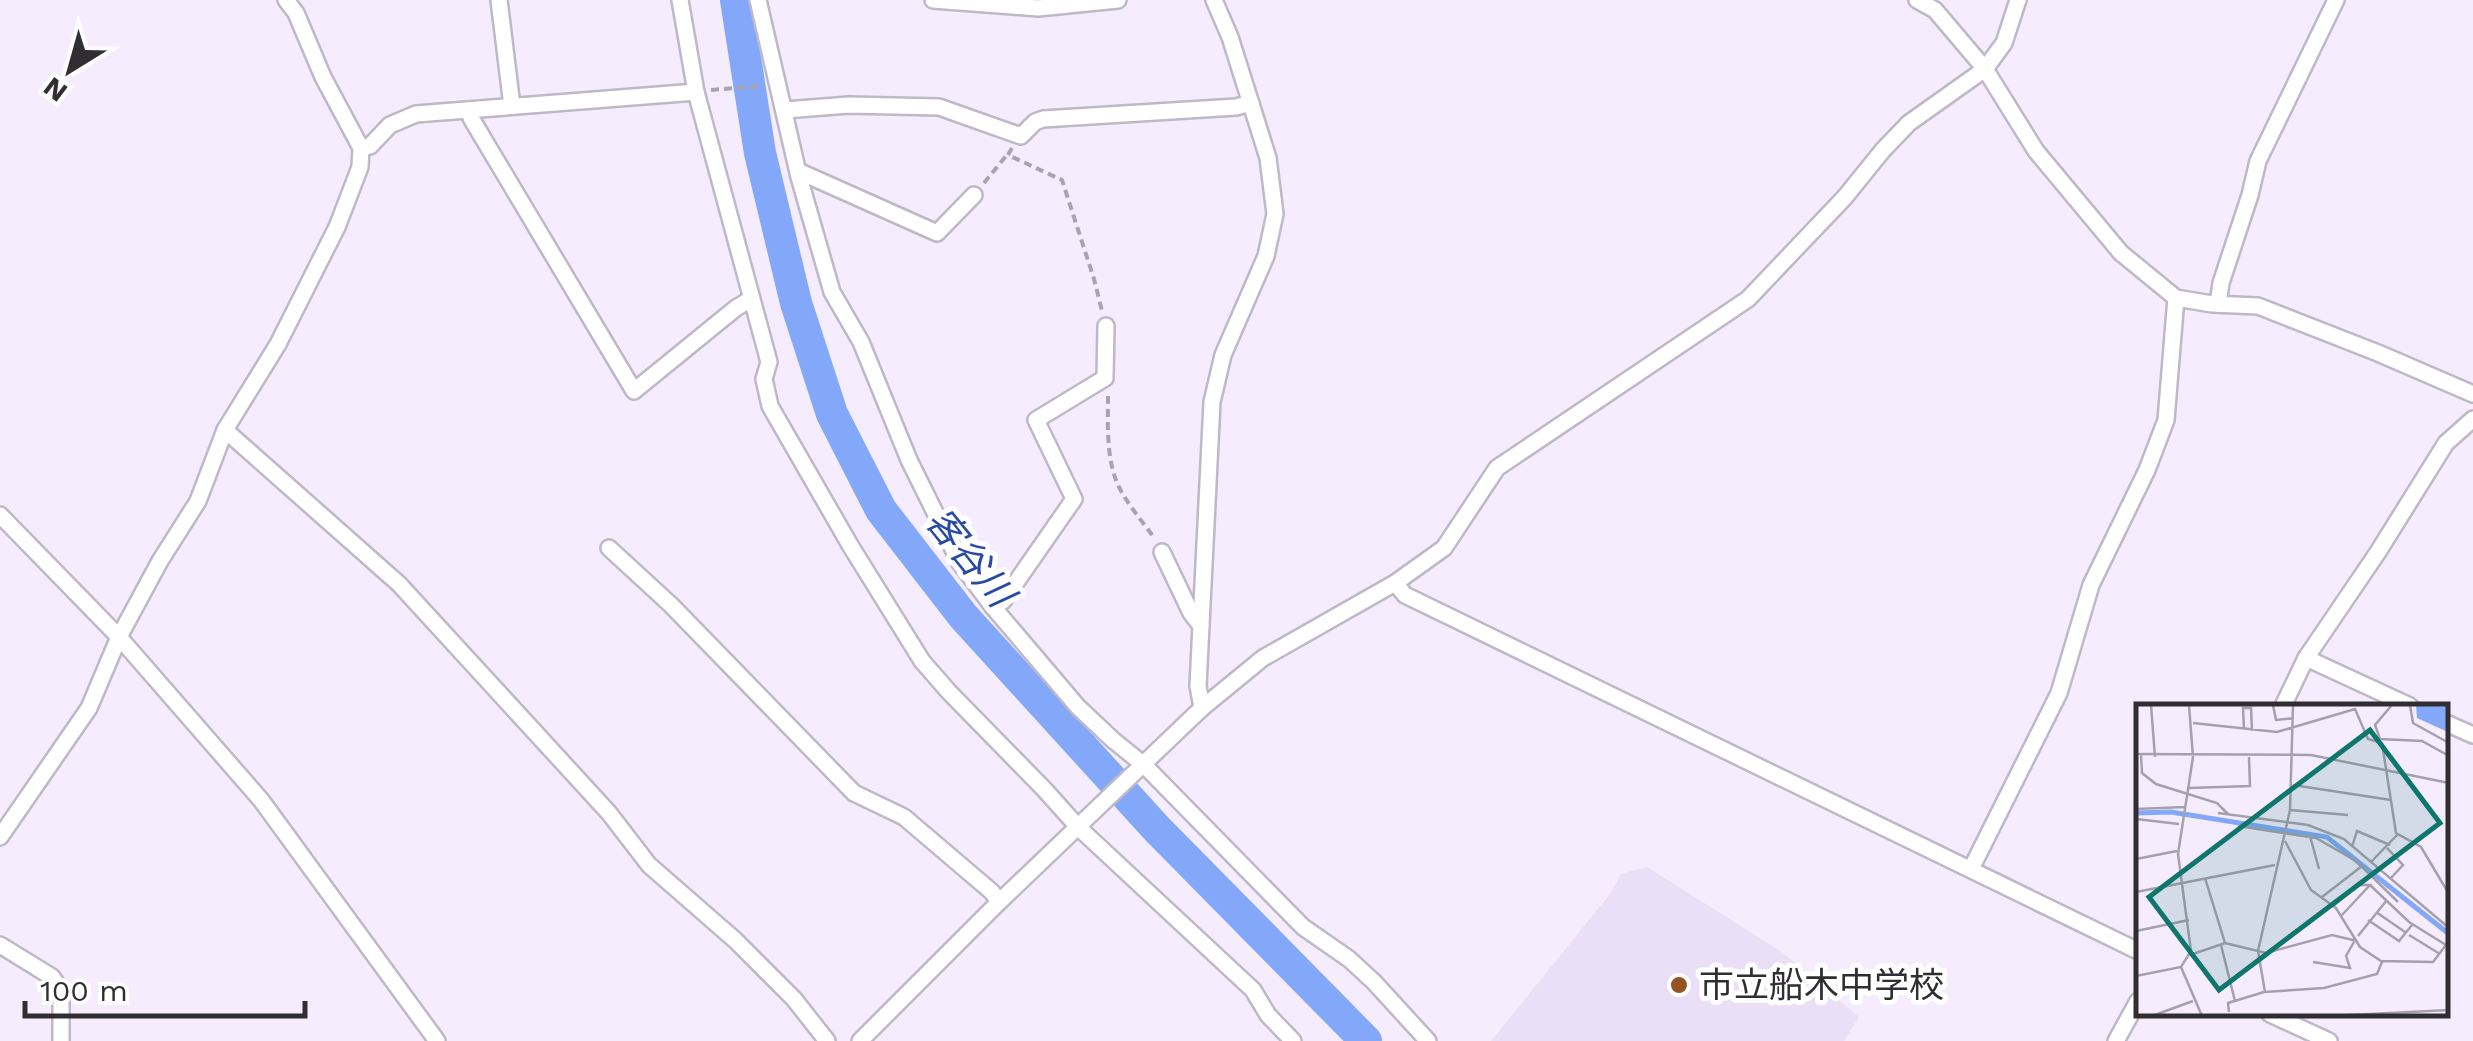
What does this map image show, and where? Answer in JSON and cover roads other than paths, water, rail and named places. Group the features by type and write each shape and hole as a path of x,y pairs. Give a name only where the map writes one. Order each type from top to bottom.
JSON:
{"street":[{"path":"0,837 89,708 119,637 198,501 225,430 278,344 337,227 360,167 361,148 323,77 296,13 286,0"},
{"path":"499,0 512,106"},
{"path":"680,0 769,362 764,379 770,406 850,544 922,661 949,692 1252,990 1268,1015 1293,1041"},
{"path":"758,0 832,292 861,342 910,460 960,563 1078,707 1303,927 1374,982 1428,1041"},
{"path":"934,0 1038,8 1118,0"},
{"path":"1202,708 1198,686 1212,402 1223,355 1266,256 1275,214 1268,158 1230,37 1214,0"},
{"path":"1918,0 1935,10 1985,68 2036,151 2108,238 2176,298 2258,306 2473,394"},
{"path":"860,1041 1202,708 1263,658 1395,582 1444,548 1497,468 1748,299 1909,123 1985,68 2004,42 2018,0"},
{"path":"2218,304 2220,283 2258,161 2336,0"},
{"path":"361,148 370,146 390,125 416,114 701,91"},
{"path":"785,110 849,105 938,108 1021,136 1042,119 1250,103"},
{"path":"469,110 634,391 751,299"},
{"path":"798,170 937,232 974,194"},
{"path":"1971,869 2059,693 2091,585 2147,470 2166,420 2176,298"},
{"path":"994,606 1004,600 1074,499 1036,420 1105,378 1106,326"},
{"path":"2284,704 2306,658 2446,443 2473,419"},
{"path":"225,430 399,584 609,813 649,865 746,951 794,999 827,1041"},
{"path":"0,515 119,637 261,800 436,1041"},
{"path":"609,548 671,605 854,793 904,816 999,902"},
{"path":"1162,552 1201,626"},
{"path":"1395,582 1404,595 2136,950"},
{"path":"2306,658 2406,704"},
{"path":"2448,723 2473,735"},
{"path":"0,945 52,977 61,992 61,1041"},
{"path":"2116,1041 2136,1005"},
{"path":"2274,1016 2329,1041"}],"waterway":[{"name":"客谷川","path":"736,0 760,153 796,303 832,414 881,510 963,616 1157,829 1366,1041"}],"place":[{"name":"市立船木中学校","path":"1679,985"}]}
